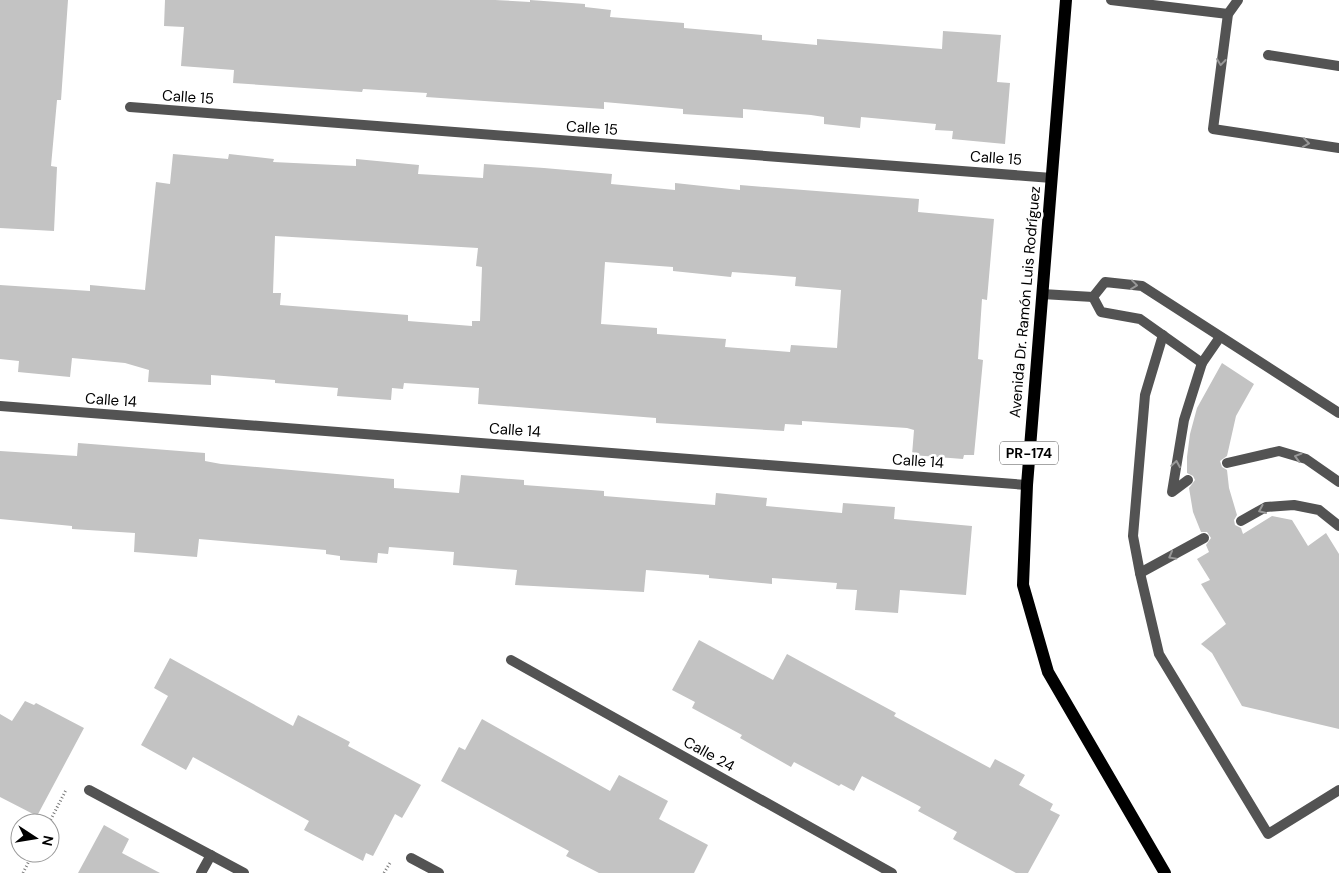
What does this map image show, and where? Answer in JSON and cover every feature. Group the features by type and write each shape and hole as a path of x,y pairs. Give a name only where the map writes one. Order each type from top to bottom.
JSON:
{"main road":[{"name":"Avenida Dr. Ramón Luis Rodríguez","path":"1066,0 1027,485 1023,585 1048,672 1165,873"}],"street":[{"path":"1111,0 1228,14"},
{"path":"1238,0 1228,14 1212,130 1339,148"},
{"path":"1268,55 1339,66"},
{"name":"Calle 15","path":"130,107 1052,178"},
{"path":"1093,297 1105,282 1142,286 1339,413"},
{"path":"1042,294 1093,297"},
{"path":"1093,297 1101,312 1140,319 1202,363"},
{"path":"1163,335 1145,395 1133,536 1159,654 1268,834 1339,790"},
{"path":"1188,480 1172,492 1184,420 1202,363 1220,337"},
{"name":"Calle 14","path":"0,406 1027,485"},
{"path":"1227,463 1279,451 1306,459 1339,482"},
{"path":"1241,521 1266,507 1294,505 1319,510 1339,526"},
{"path":"1140,574 1204,538"},
{"name":"Calle 24","path":"510,660 892,873"},
{"path":"89,790 244,873"},
{"path":"201,873 211,855"},
{"path":"411,858 439,873"}],"path":[{"path":"54,813 67,789 89,790"}],"building":[{"path":"0,0 68,0 61,100 57,100 51,166 57,167 54,231 0,228"},
{"path":"165,0 495,0 530,2 530,0 585,4 585,7 611,10 610,17 684,23 684,28 762,35 762,40 817,45 817,39 942,49 943,31 1001,35 997,82 1010,83 1005,144 952,139 953,131 935,130 936,124 861,117 860,128 824,124 824,117 743,109 743,118 683,114 683,109 604,102 604,109 426,97 427,93 363,89 362,92 233,83 234,70 181,66 184,27 164,26"},
{"path":"173,154 228,159 229,154 274,159 273,162 356,166 356,159 419,165 418,174 483,178 484,164 612,174 611,184 675,190 675,183 740,190 740,185 919,199 918,212 994,219 987,300 982,299 978,359 983,360 974,455 964,455 963,459 912,455 914,430 907,428 802,421 802,425 785,424 784,431 656,423 656,418 478,404 479,388 404,383 403,389 392,388 391,400 337,396 338,388 275,383 275,380 211,375 211,385 148,382 149,370 125,363 72,358 70,377 18,372 19,361 0,359 0,285 90,291 90,285 145,290 156,182 170,184","holes":["275,236 478,248 476,266 482,267 480,321 472,321 472,326 408,321 408,315 280,305 281,293 273,293","605,262 673,267 673,271 731,277 732,272 796,277 795,286 841,290 837,348 791,345 790,352 725,347 726,339 657,334 657,328 601,324"]},
{"path":"1222,363 1254,384 1236,416 1227,456 1220,461 1222,467 1227,470 1229,488 1237,515 1234,520 1235,525 1241,528 1243,534 1272,516 1292,520 1308,546 1326,533 1339,554 1339,729 1242,706 1212,653 1201,644 1226,624 1201,584 1210,580 1197,559 1209,552 1206,545 1211,538 1207,532 1201,532 1193,512 1189,488 1195,480 1193,476 1187,473 1187,457 1190,434 1197,408"},
{"path":"78,443 205,453 205,461 221,464 394,479 394,488 459,493 461,475 524,480 524,485 604,491 604,496 715,505 716,493 767,498 766,506 842,513 843,503 895,507 894,519 972,526 966,595 900,590 898,613 855,610 857,590 836,589 837,583 772,578 772,584 709,578 709,575 646,570 644,592 515,585 517,570 453,565 454,552 389,547 388,554 378,553 377,563 340,560 340,556 326,554 326,550 199,539 197,557 134,552 135,533 72,529 72,526 0,519 0,451 77,456"},
{"path":"699,640 773,680 787,654 896,713 894,716 990,768 995,759 1025,775 1019,785 1053,804 1050,810 1060,815 1028,873 1016,873 953,839 957,832 918,811 921,807 862,776 854,791 841,784 839,786 794,762 791,767 740,738 742,735 692,708 695,702 672,690"},
{"path":"170,658 293,726 298,715 350,742 348,746 421,785 402,818 395,814 373,856 366,853 363,861 304,830 309,821 193,757 186,770 141,745 168,696 154,688"},
{"path":"25,701 34,705 36,703 84,728 39,813 31,813 0,797 0,714 12,721"},
{"path":"482,719 610,791 619,775 668,801 659,819 708,845 694,873 599,873 566,856 569,851 441,781 459,747 465,750"},
{"path":"104,825 129,839 122,853 160,873 78,873"}]}
